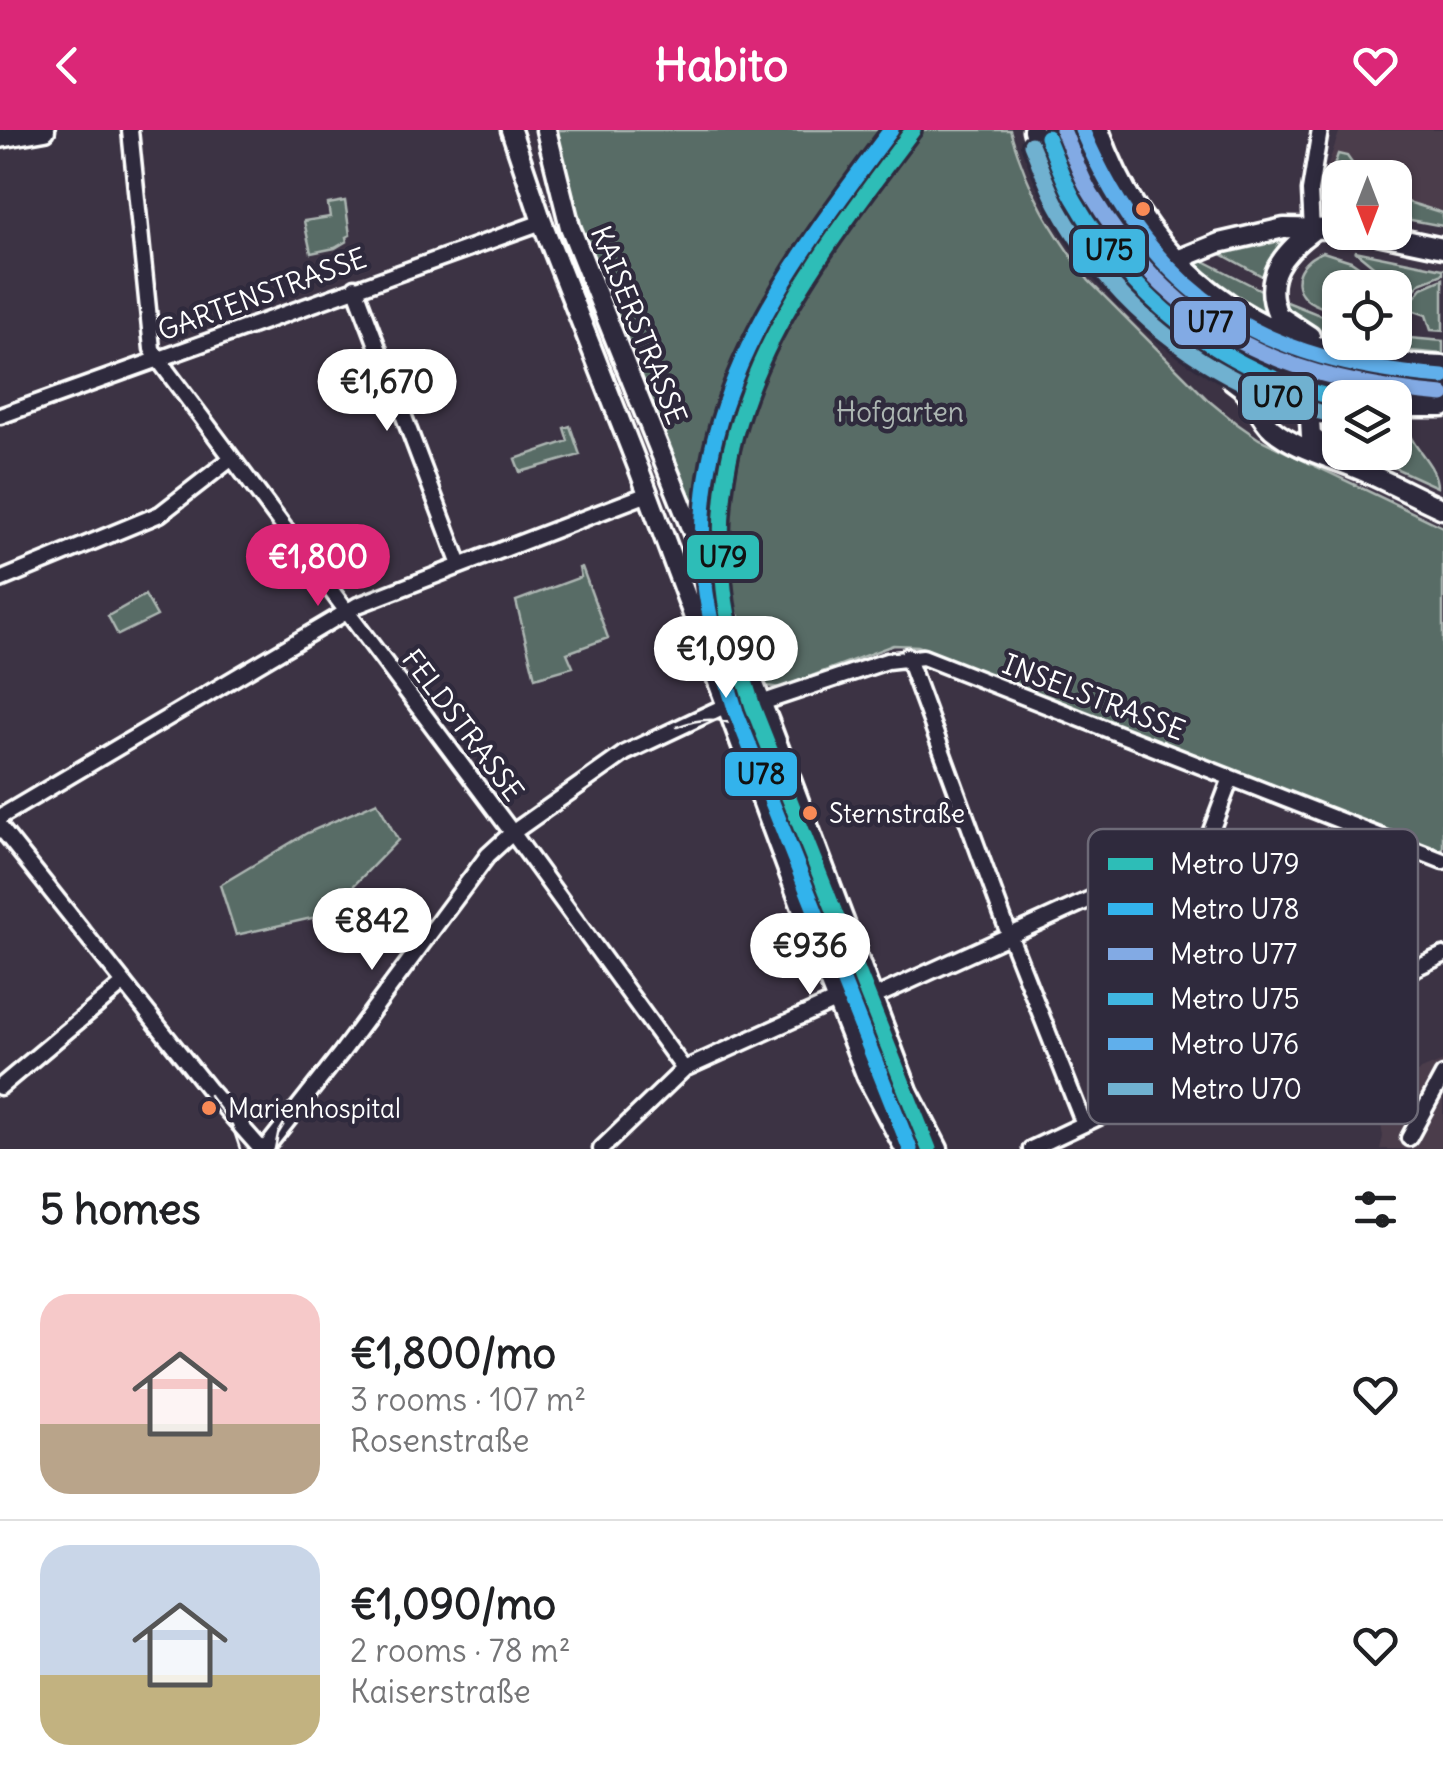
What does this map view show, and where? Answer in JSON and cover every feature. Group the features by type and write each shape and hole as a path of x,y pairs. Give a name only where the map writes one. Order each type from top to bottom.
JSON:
{"main road":[{"path":"0,138 45,130"},
{"name":"KAISERSTRASSE","path":"511,130 542,222 837,1000 867,1076 906,1149"},
{"name":"KAISERSTRASSE","path":"546,130 570,227 744,659 908,1091 938,1149"},
{"path":"1033,130 1050,181 1088,246 1129,296 1204,365 1245,389 1271,428 1322,455"},
{"path":"1099,130 1128,194 1178,260 1221,298 1264,326 1322,350"},
{"path":"1178,260 1244,236 1284,228 1322,230"},
{"path":"1312,231 1290,248 1276,267 1272,282 1275,308 1282,320 1322,341"},
{"path":"1412,241 1443,248"},
{"path":"1184,346 1262,386 1322,400"},
{"path":"1385,360 1443,366"},
{"path":"1412,407 1443,407"},
{"path":"1322,409 1314,414 1309,425 1312,436 1322,447"},
{"path":"1360,470 1443,509"}],"street":[{"name":"FELDSTRASSE","path":"130,130 152,349 684,1069"},
{"path":"1312,231 1310,191 1320,130"},
{"name":"GARTENSTRASSE","path":"0,416 542,222"},
{"path":"355,288 460,566"},
{"path":"0,580 160,514 232,458"},
{"path":"0,817 347,612 648,494"},
{"path":"738,734 744,712 761,703 906,656 1084,1124"},
{"name":"INSELSTRASSE","path":"906,656 923,657 1360,829"},
{"path":"0,827 209,1090 263,1149 341,1053 467,880 512,833 625,753 727,706 741,686 744,659"},
{"path":"1212,829 1231,778"},
{"name":"INSELSTRASSE","path":"1418,852 1443,862"},
{"path":"872,998 1088,899"},
{"path":"1418,966 1443,955"},
{"path":"0,1087 124,982"},
{"path":"601,1149 684,1069 837,1000"},
{"path":"1418,1122 1443,1075"},
{"name":"KAISERSTRASSE","path":"888,1114 916,1149"},
{"path":"1032,1149 1088,1122"}],"shaded area":[{"path":"1340,130 1443,130 1443,225 1412,219 1412,160 1330,160"},
{"path":"1443,1061 1443,1149 1380,1149 1381,1124 1418,1124 1418,1071"}],"green space":[{"name":"Hofgarten","path":"558,130 1010,130 1042,210 1089,281 1208,400 1259,439 1443,527 1443,853 1418,843 1418,829 1382,829 918,646 893,645 780,688 767,686 738,628 636,380 581,230"},
{"path":"1040,130 1057,130 1083,190 1114,241 1151,285 1194,321 1241,350 1323,380 1322,394 1280,386 1238,371 1185,338 1160,317 1093,241 1052,166"},
{"path":"1078,130 1091,130 1118,193 1231,315 1291,347 1226,315 1189,288 1156,256 1126,219 1100,177"},
{"path":"345,201 350,235 347,241 311,253 304,221 330,217 328,204"},
{"path":"1412,203 1443,213 1443,226 1412,220"},
{"path":"1242,241 1236,251 1281,241 1264,277 1214,250"},
{"path":"1355,251 1443,269 1443,274 1420,283 1412,293 1412,270 1378,270"},
{"path":"1323,252 1364,270 1322,270 1322,307 1298,287 1299,273 1315,255"},
{"path":"1200,259 1263,291 1269,316 1225,292 1191,262"},
{"path":"1443,279 1443,331 1431,330 1426,315 1412,310 1412,300 1422,288"},
{"path":"1282,300 1322,316 1322,335 1298,322"},
{"path":"1412,338 1443,341 1443,354 1412,351"},
{"path":"570,426 580,455 520,472 515,459 568,441 564,428"},
{"path":"1412,439 1432,470 1437,487 1400,470 1412,470"},
{"path":"582,567 608,638 567,653 573,667 535,678 516,601 581,577"},
{"path":"145,595 157,616 118,635 108,616"},
{"path":"377,802 398,840 325,915 236,935 220,885 307,833"}],"tram line":[{"path":"677,727 707,720 734,724 755,740 771,767"},
{"path":"209,1095 232,1125 240,1149"},
{"path":"275,1149 288,1117"}],"metro line":[{"name":"U78","path":"891,130 814,235 750,344 726,402 710,462 702,525 706,593 736,712 910,1149"},
{"name":"U79","path":"913,130 836,235 770,342 746,399 729,458 721,521 726,604 753,707 929,1149"},
{"name":"U77","path":"1063,130 1087,186 1124,242 1159,282 1198,315 1285,362 1386,388 1443,395"},
{"name":"U76","path":"1082,130 1111,189 1144,238 1181,279 1222,312 1268,337 1320,356 1443,377"},
{"name":"U75","path":"1047,137 1071,193 1098,237 1154,301 1221,352 1259,371 1322,394"},
{"name":"U70","path":"1031,144 1054,199 1082,246 1142,314 1176,343 1214,367 1254,388 1322,412"}],"place":[{"name":"Sternstraße","path":"810,813"},
{"name":"Marienhospital","path":"209,1108"}]}
